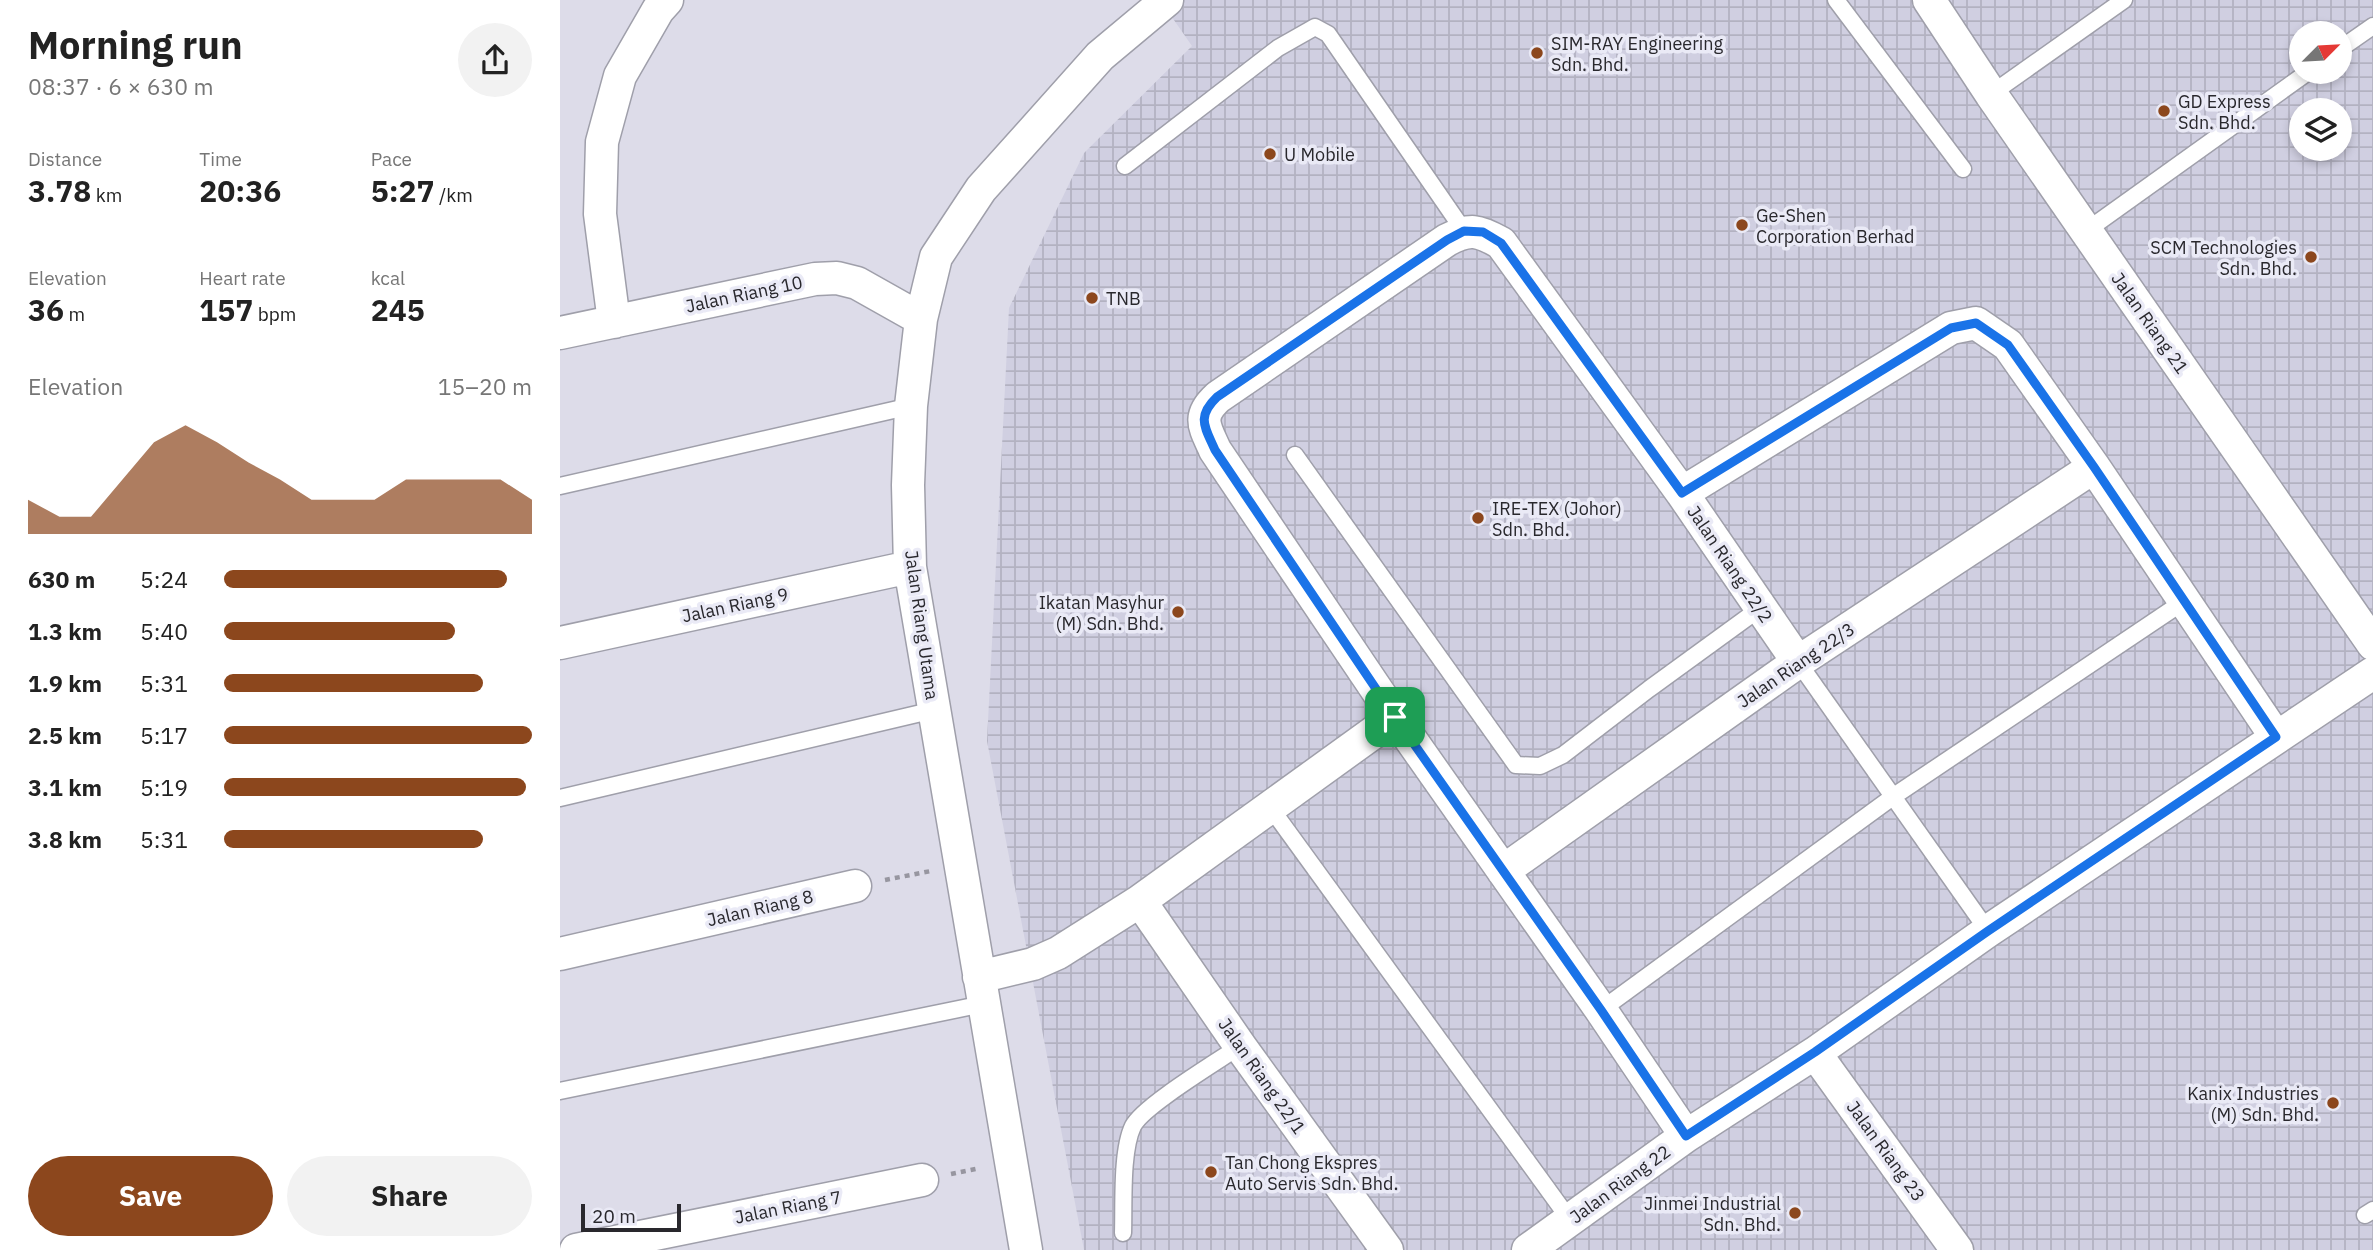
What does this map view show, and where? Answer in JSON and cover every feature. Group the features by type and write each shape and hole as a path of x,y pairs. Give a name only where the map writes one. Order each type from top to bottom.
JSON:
{"street":[{"path":"614,322 600,214 602,142 620,76 658,9 667,0"},
{"name":"Jalan Riang Utama","path":"1026,1250 910,566 908,485 911,407 921,319 936,257 981,189 1100,56 1167,0"},
{"name":"Jalan Riang 21","path":"1928,0 2373,644"},
{"path":"1464,231 1217,397 1208,406 1204,423 1215,450 1395,717 1686,1136"},
{"name":"Jalan Riang 22/2","path":"1464,231 1483,232 1501,243 1682,493 1759,609 1798,662"},
{"name":"Jalan Riang 10","path":"560,333 815,279 837,278 857,284 921,319"},
{"path":"1682,493 1951,328 1976,323 2008,345 2094,467 2276,737"},
{"name":"Jalan Riang 22/3","path":"1503,870 1798,662 2094,467"},
{"name":"Jalan Riang 9","path":"560,643 910,566"},
{"name":"Jalan Riang 22","path":"1528,1250 1686,1136 1815,1052 1988,931 2373,673"},
{"path":"981,991 1058,953 1140,901 1395,717"},
{"name":"Jalan Riang 8","path":"560,954 855,886"},
{"name":"Jalan Riang 22/1","path":"1140,901 1240,1046 1387,1250"},
{"name":"Jalan Riang 23","path":"1815,1052 1957,1250"},
{"name":"Jalan Riang 7","path":"576,1250 922,1180"}],"lane":[{"path":"1836,0 1963,169"},
{"path":"1991,94 2124,0"},
{"path":"2352,41 2373,26"},
{"path":"1125,166 1278,47 1315,27 1328,34 1464,231"},
{"path":"2086,231 2291,84"},
{"path":"560,486 911,407"},
{"path":"1295,456 1516,765 1539,766 1563,755 1649,688 1759,609"},
{"path":"1601,1010 1894,796 2183,602"},
{"name":"Jalan Riang 22/2","path":"1798,662 1988,931"},
{"path":"560,798 934,710"},
{"path":"1270,807 1570,1220"},
{"path":"560,1091 981,991"},
{"path":"1123,1233 1127,1154 1135,1123 1153,1106 1240,1046"}],"path":[{"path":"855,886 960,865"},
{"path":"922,1180 987,1167"}],"shaded area":[{"path":"1160,0 2373,0 2373,1250 1084,1250 987,741 1009,308 1084,153 1192,46"}],"place":[{"name":"SIM-RAY Engineering Sdn. Bhd.","path":"1537,53"},
{"name":"GD Express Sdn. Bhd.","path":"2164,111"},
{"name":"U Mobile","path":"1270,154"},
{"name":"Ge-Shen Corporation Berhad","path":"1742,225"},
{"name":"SCM Technologies Sdn. Bhd.","path":"2311,257"},
{"name":"TNB","path":"1092,298"},
{"name":"IRE-TEX (Johor) Sdn. Bhd.","path":"1478,518"},
{"name":"Ikatan Masyhur (M) Sdn. Bhd.","path":"1178,612"},
{"name":"Kanix Industries (M) Sdn. Bhd.","path":"2333,1103"},
{"name":"Tan Chong Ekspres Auto Servis Sdn. Bhd.","path":"1211,1172"},
{"name":"Jinmei Industrial Sdn. Bhd.","path":"1795,1213"}],"route":[{"path":"1464,231 1483,232 1501,243 1682,493 1951,328 1976,323 2008,345 2094,467 2276,737 1988,931 1815,1052 1686,1136 1395,717 1215,450 1204,423 1204,414 1217,397 1464,231"}]}
